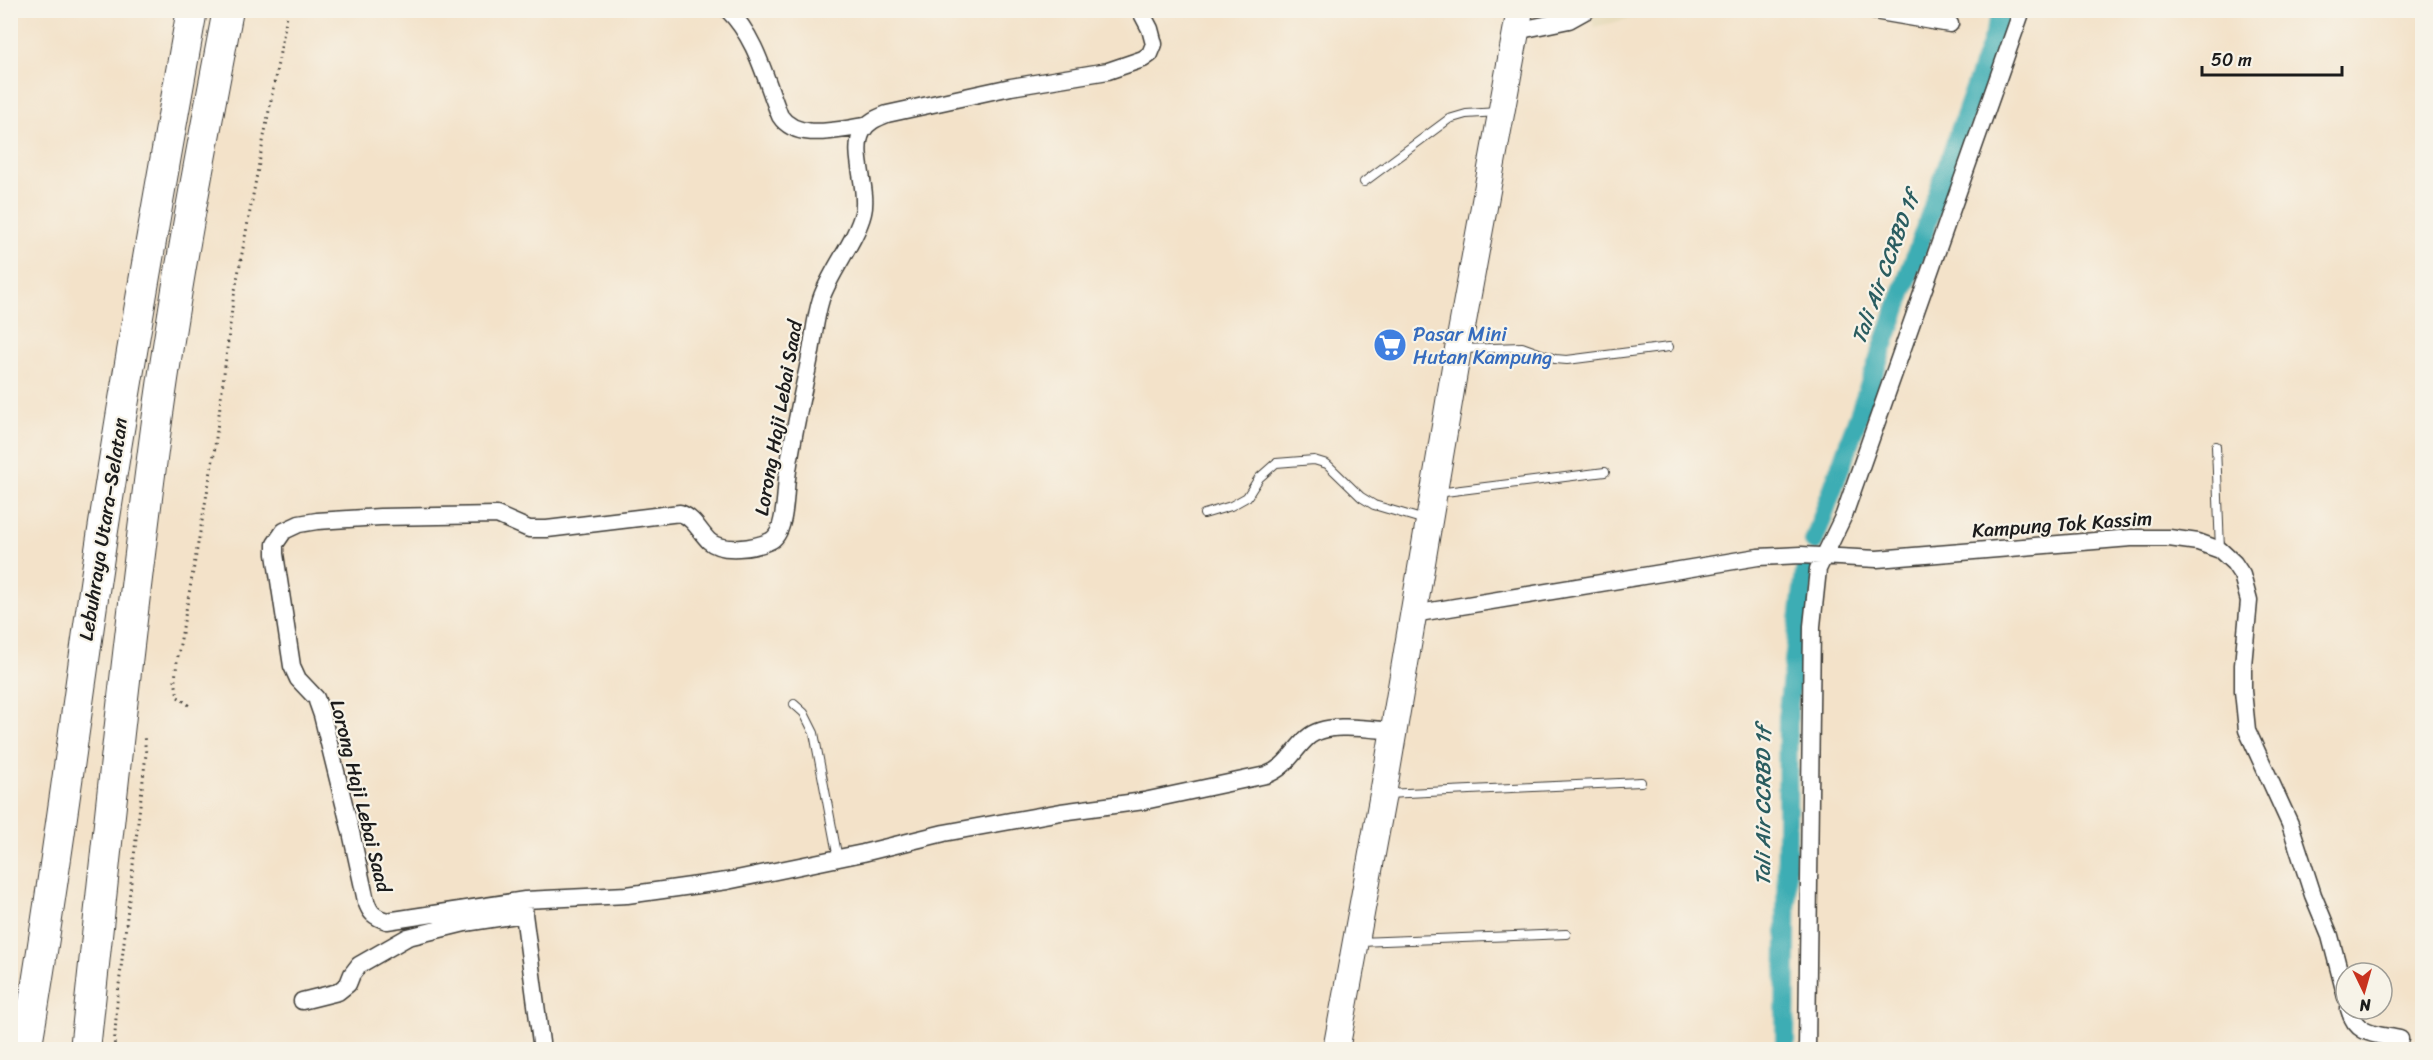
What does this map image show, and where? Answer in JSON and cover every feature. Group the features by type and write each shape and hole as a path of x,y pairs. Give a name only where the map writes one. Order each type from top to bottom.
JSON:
{"highway":[{"name":"Lebuhraya Utara–Selatan","path":"26,1050 42,958 78,693 116,443 192,10"},
{"name":"Lebuhraya Utara–Selatan","path":"85,1050 132,623 158,419 192,202 228,10"}],"main road":[{"path":"1336,1050 1383,794 1458,349 1518,21"}],"street":[{"path":"728,10 742,27 755,49 780,116 792,129 810,132 866,126 875,118 887,114 1011,87 1108,71 1143,59 1150,54 1154,44 1150,28 1140,10"},
{"path":"1518,21 1569,20 1587,10"},
{"path":"1868,10 1950,24"},
{"path":"1807,1050 1812,626 1818,569 1844,515 2022,10"},
{"name":"Lorong Haji Lebai Saad","path":"524,907 387,921 376,918 370,912 316,698 298,679 292,666 275,554 278,537 284,531 299,524 369,518 497,515 529,529 541,529 680,513 691,519 710,542 717,546 727,548 757,545 777,537 782,524 792,442 816,318 832,274 863,215 865,204 859,144 866,126"},
{"name":"Kampung Tok Kassim","path":"1413,614 1758,557 1782,555 1877,559 2131,538 2169,538 2198,542 2220,550"},
{"path":"2220,550 2234,563 2242,575 2248,595 2243,691 2247,730 2290,824 2313,896 2330,936 2336,961"},
{"path":"302,1001 338,992 348,984 359,965 408,937 524,907 727,881 838,859 944,832 1002,821 1152,800 1266,776 1280,769 1306,739 1324,729 1357,728 1393,731"},
{"path":"524,907 542,1050"},
{"path":"2353,1021 2358,1028 2400,1039"}],"lane":[{"path":"1364,182 1449,119 1466,114 1502,112"},
{"path":"1458,349 1522,347 1555,359 1567,360 1670,347"},
{"path":"2216,446 2220,550"},
{"path":"1204,514 1231,506 1247,497 1259,478 1276,463 1314,460 1327,464 1361,497 1374,505 1428,521"},
{"path":"1433,494 1605,472"},
{"path":"794,704 804,713 814,733 838,859"},
{"path":"1383,794 1641,782"},
{"path":"1355,942 1566,934"}],"path":[{"path":"189,705 178,697 174,680 214,454 233,301 288,10"}],"shaded area":[{"path":"1590,10 1664,11 1594,27"}],"waterway":[{"name":"Tali Air CCRBD 1f","path":"1814,541 2003,10"},
{"name":"Tali Air CCRBD 1f","path":"1785,1050 1788,710 1806,564"}],"place":[{"name":"Pasar Mini Hutan Kampung","path":"1390,345"}]}
